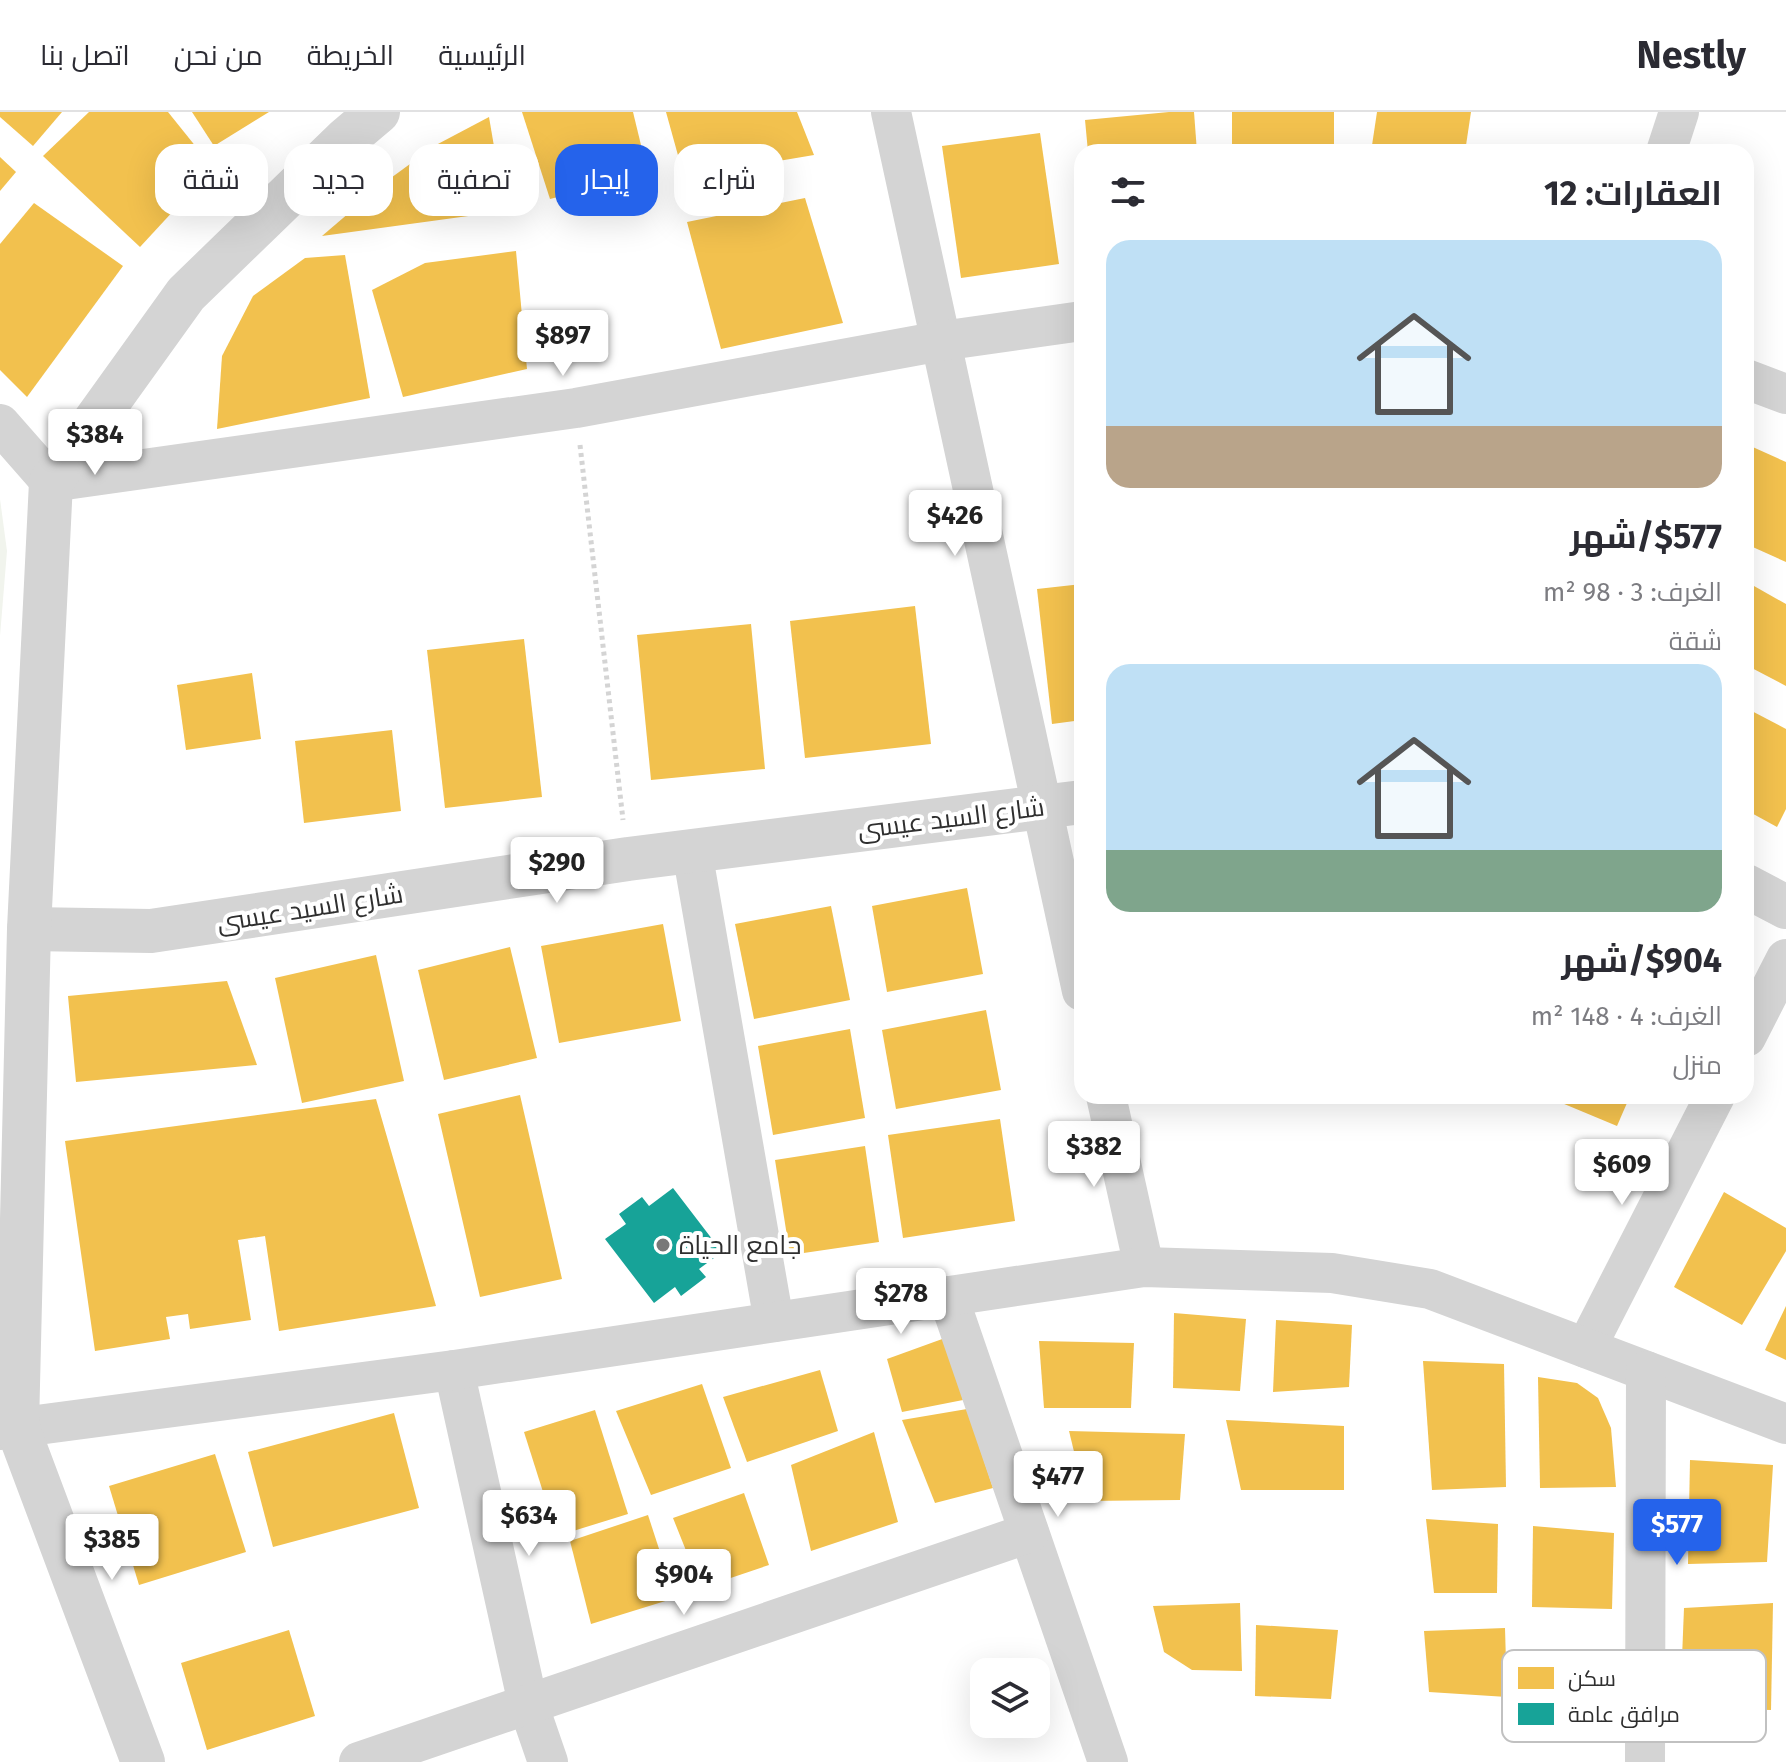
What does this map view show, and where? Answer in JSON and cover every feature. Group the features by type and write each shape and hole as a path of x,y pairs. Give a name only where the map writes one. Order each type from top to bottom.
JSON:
{"street":[{"path":"143,1762 9,1428 14,923 51,482 186,294 346,139 378,112"},
{"path":"891,112 941,341 1061,805 1074,920"},
{"path":"1669,144 1679,112"},
{"path":"51,482 576,408 941,341 1074,322"},
{"path":"1754,382 1786,394"},
{"path":"0,424 51,482"},
{"name":"شارع السيد عيسى","path":"14,923 151,931 628,859 1061,805"},
{"path":"692,851 774,1322"},
{"path":"1754,890 1786,907"},
{"path":"0,965 14,923"},
{"path":"1754,1021 1786,959"},
{"path":"1108,1104 1144,1267"},
{"path":"1586,1348 1711,1104"},
{"path":"9,1428 454,1370 1144,1267 1332,1273 1430,1289 1786,1424"},
{"path":"948,1296 1108,1762"},
{"path":"454,1370 528,1704 548,1762"},
{"path":"1645,1650 1646,1371"},
{"path":"359,1762 1029,1533"},
{"path":"1645,1742 1645,1762"}],"path":[{"path":"576,408 628,859"}],"shaded area":[{"path":"0,499 7,551 0,636"}],"building: سكن":[{"path":"0,112 62,112 33,146 0,117"},
{"path":"89,112 168,112 194,144 155,144 155,216 169,216 140,247 43,156"},
{"path":"192,112 269,112 217,144 213,144"},
{"path":"522,112 633,112 641,144 555,144 555,198 550,199 539,165 539,144 532,144"},
{"path":"666,112 797,112 814,155 784,160 784,144 675,144"},
{"path":"1194,112 1196,144 1087,144 1085,120"},
{"path":"1232,112 1334,112 1334,144 1232,144"},
{"path":"1377,112 1471,112 1466,144 1372,144"},
{"path":"489,117 494,144 438,144"},
{"path":"1040,133 1059,264 961,278 942,146"},
{"path":"0,157 16,172 0,191"},
{"path":"409,165 409,216 468,216 322,236 345,216 393,216 393,176"},
{"path":"805,198 843,323 721,349 687,222 716,216 784,216 784,202"},
{"path":"34,203 123,266 27,397 0,370 0,244"},
{"path":"516,251 527,369 403,397 372,290 425,263"},
{"path":"345,255 370,398 217,429 222,356 253,296 305,258"},
{"path":"1754,448 1786,462 1786,562 1754,548"},
{"path":"1074,585 1074,721 1052,724 1037,589"},
{"path":"1754,586 1786,604 1786,686 1754,669"},
{"path":"915,606 931,744 805,758 790,621"},
{"path":"751,624 765,769 651,780 637,635"},
{"path":"524,639 542,797 445,808 427,650"},
{"path":"252,673 261,739 186,750 177,685"},
{"path":"1754,712 1786,729 1786,809 1777,827 1754,814"},
{"path":"392,730 401,811 304,823 295,741"},
{"path":"967,888 983,974 887,992 872,906"},
{"path":"831,906 850,1000 754,1019 735,924"},
{"path":"663,924 681,1021 559,1043 541,946"},
{"path":"510,947 537,1058 444,1080 418,970"},
{"path":"376,955 404,1081 302,1103 275,978"},
{"path":"227,981 257,1065 76,1082 68,996"},
{"path":"986,1010 1001,1090 896,1109 882,1030"},
{"path":"850,1029 865,1118 773,1135 758,1046"},
{"path":"520,1095 562,1279 480,1297 438,1114"},
{"path":"376,1099 436,1306 279,1331 265,1236 238,1240 251,1320 190,1329 188,1314 166,1317 170,1339 95,1351 65,1141"},
{"path":"1564,1104 1627,1104 1617,1126"},
{"path":"1000,1119 1015,1221 903,1238 888,1135"},
{"path":"865,1146 879,1242 790,1255 775,1160"},
{"path":"1724,1192 1786,1228 1786,1251 1742,1325 1674,1287"},
{"path":"1786,1306 1786,1360 1765,1350"},
{"path":"1174,1313 1246,1319 1240,1391 1173,1388"},
{"path":"1276,1320 1352,1325 1349,1387 1273,1392"},
{"path":"945,1338 963,1400 902,1412 887,1359"},
{"path":"1039,1341 1134,1343 1131,1408 1044,1408"},
{"path":"1423,1361 1504,1364 1506,1487 1432,1490"},
{"path":"820,1370 838,1431 747,1462 723,1397"},
{"path":"1538,1377 1577,1383 1598,1398 1611,1428 1616,1487 1540,1488"},
{"path":"702,1384 731,1468 651,1495 616,1411"},
{"path":"967,1409 993,1488 935,1503 902,1420"},
{"path":"595,1410 628,1514 557,1536 524,1432"},
{"path":"394,1413 419,1508 273,1547 248,1452"},
{"path":"1226,1420 1344,1426 1344,1490 1241,1490"},
{"path":"1069,1431 1185,1434 1180,1500 1086,1501"},
{"path":"874,1432 898,1522 811,1551 791,1465"},
{"path":"215,1454 246,1552 139,1585 109,1486"},
{"path":"1690,1460 1773,1465 1767,1562 1688,1564"},
{"path":"744,1493 769,1565 701,1588 673,1518"},
{"path":"648,1515 675,1598 591,1624 570,1541"},
{"path":"1426,1519 1498,1524 1497,1593 1434,1593"},
{"path":"1533,1526 1614,1533 1612,1609 1532,1607"},
{"path":"1240,1603 1242,1671 1192,1670 1164,1652 1153,1606"},
{"path":"1773,1603 1771,1710 1766,1710 1766,1650 1682,1650 1684,1608"},
{"path":"1256,1625 1338,1630 1331,1699 1255,1696"},
{"path":"1505,1628 1502,1697 1429,1692 1424,1631"},
{"path":"289,1630 315,1716 207,1750 181,1663"}],"building: مرافق عامة":[{"name":"جامع الحياة","path":"673,1188 722,1252 699,1269 706,1277 681,1296 675,1287 654,1303 605,1239 626,1224 619,1214 642,1197 649,1206"}],"place":[{"name":"جامع الحياة","path":"663,1245"}]}
